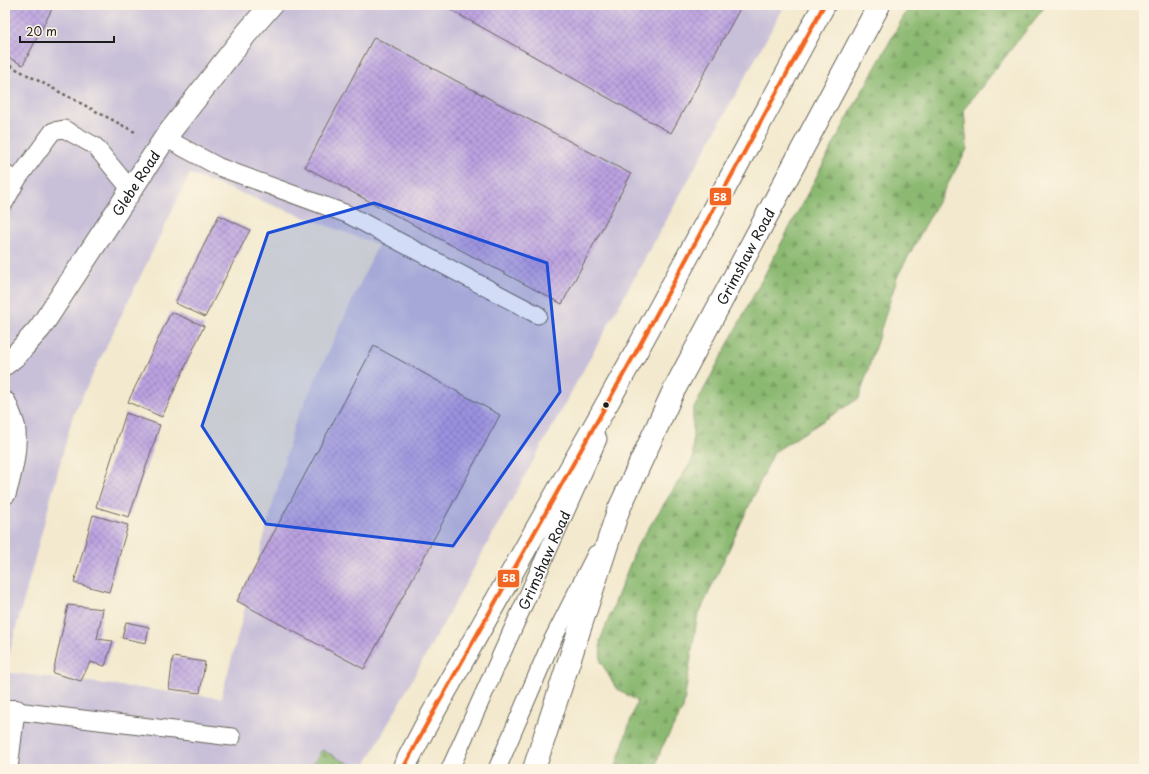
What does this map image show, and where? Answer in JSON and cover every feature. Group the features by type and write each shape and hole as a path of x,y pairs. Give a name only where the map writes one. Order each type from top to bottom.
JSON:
{"main road":[{"name":"Glebe Road","path":"5,364 15,356 40,328 163,142 246,34 271,5"},
{"name":"Grimshaw Road","path":"404,769 424,729 636,352 824,5"},
{"name":"Grimshaw Road","path":"534,769 618,511 674,390 878,5"},
{"path":"5,402 14,426 14,450 5,493"}],"lane":[{"path":"5,202 11,177 53,131 64,129 94,146 131,190"},
{"path":"163,142 219,167 347,214 538,315"},
{"name":"Grimshaw Road","path":"450,769 636,352"},
{"name":"Grimshaw Road","path":"497,769 550,645 618,511"},
{"path":"9,769 10,711 232,737"}],"path":[{"path":"5,63 163,142"}],"highlighted area":[{"path":"374,203 547,263 560,392 453,546 266,524 202,426 268,233"}],"shaded area":[{"path":"5,5 785,5 363,769 5,769 5,672 221,698 294,425 378,245 190,174 73,415 5,670"}],"green space":[{"path":"910,5 1046,5 964,109 967,149 898,275 859,398 774,452 697,618 683,709 661,749 655,769 615,769 637,701 616,688 601,662 600,641 637,546 693,459 693,410 848,117"},
{"path":"322,750 359,769 310,769"}],"building":[{"path":"5,5 54,5 23,65 5,56"},
{"path":"442,5 742,5 671,133"},
{"path":"374,37 631,174 562,304 305,167"},
{"path":"219,215 250,230 205,317 175,303"},
{"path":"171,312 204,326 162,417 128,402"},
{"path":"374,346 500,415 364,669 237,601"},
{"path":"126,413 160,425 129,517 96,507"},
{"path":"93,515 128,525 109,592 74,583"},
{"path":"68,605 103,609 97,639 113,641 105,666 90,662 81,681 53,673"},
{"path":"126,622 149,627 146,643 122,638"},
{"path":"173,657 205,662 200,693 169,689"}],"transit line":[{"name":"58","path":"403,769 636,352 824,5"}]}
